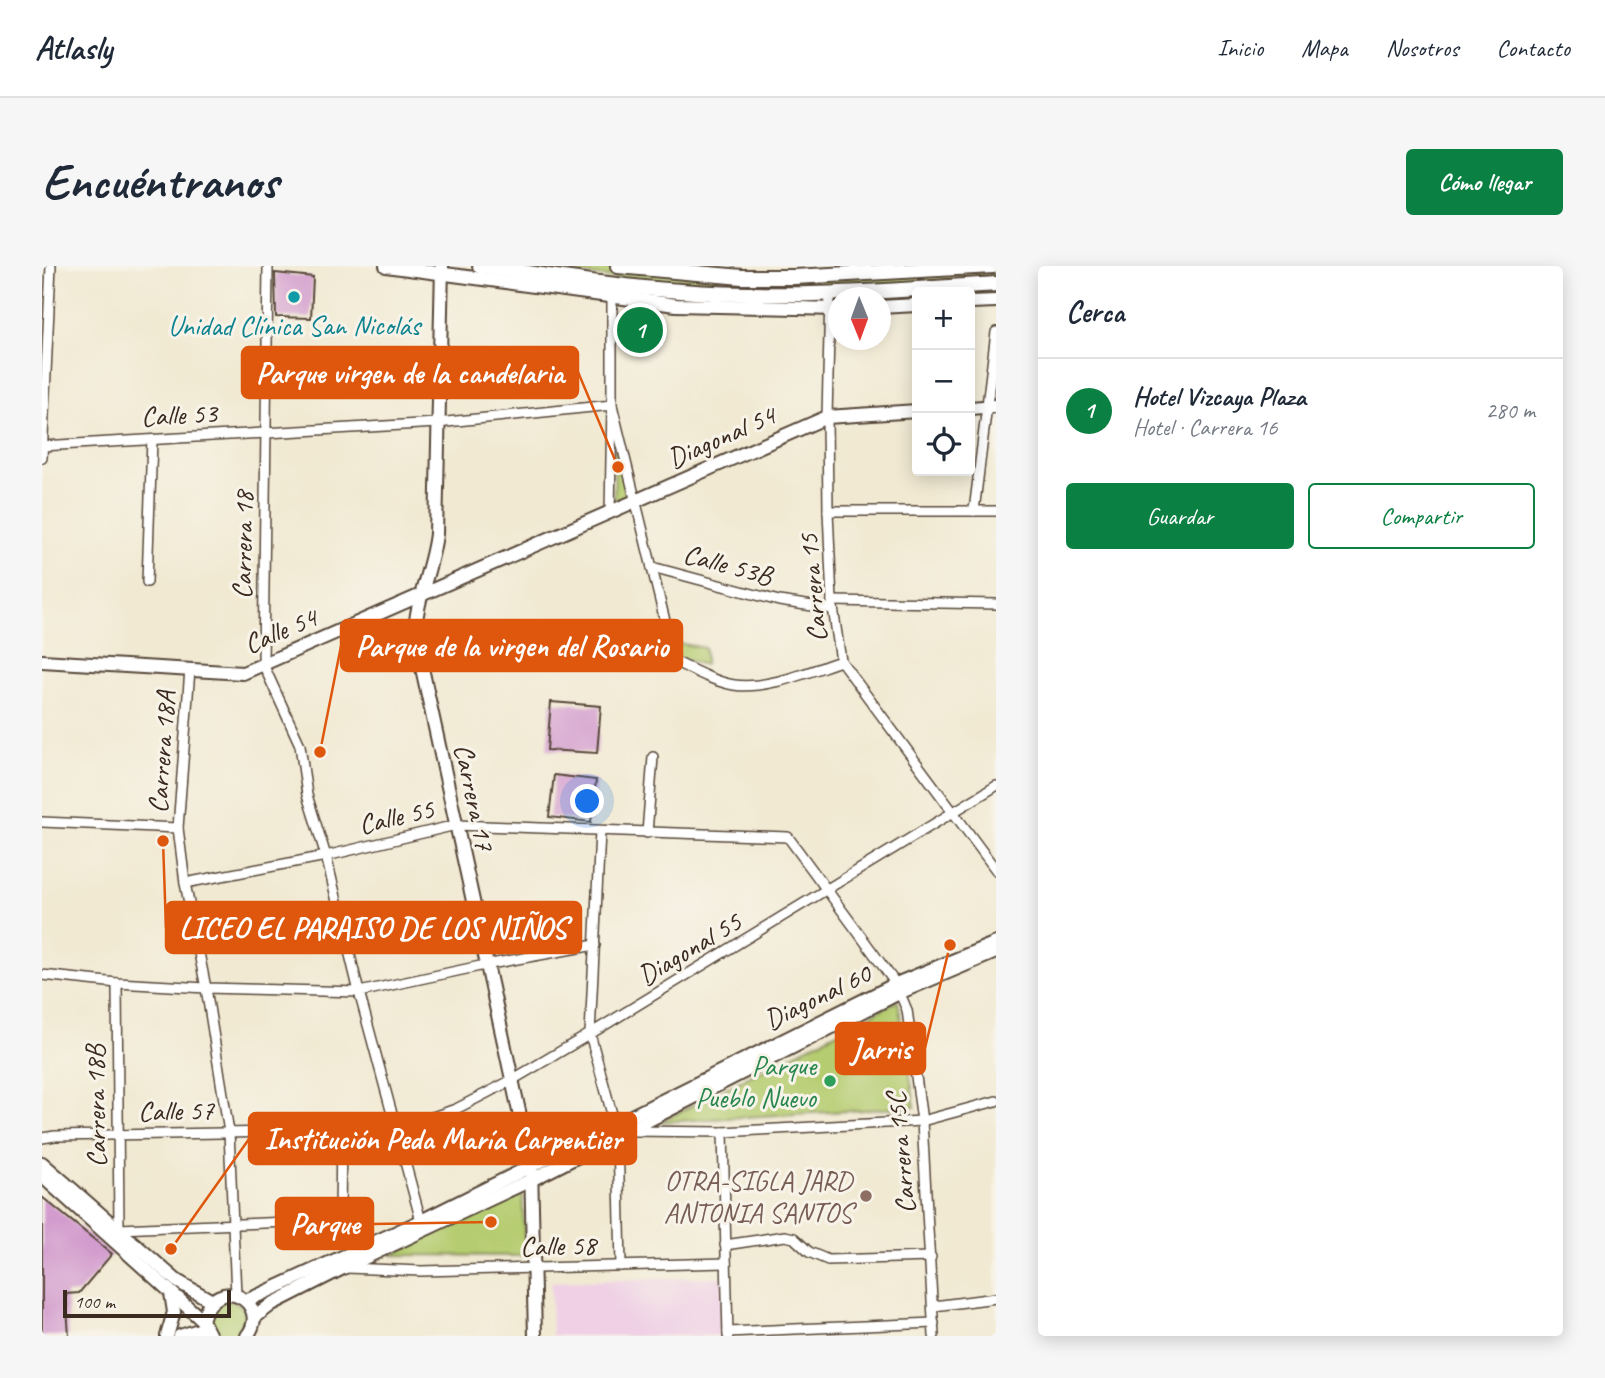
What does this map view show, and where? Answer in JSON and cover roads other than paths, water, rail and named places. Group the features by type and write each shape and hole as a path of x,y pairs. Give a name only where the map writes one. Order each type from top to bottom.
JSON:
{"main road":[{"path":"480,266 613,290 828,293"},
{"path":"618,266 742,277 794,272 993,266"},
{"path":"891,290 996,285"}],"street":[{"path":"42,457 51,266"},
{"name":"Carrera 18","path":"268,266 263,664 300,745 307,795 326,856 359,992 421,1221"},
{"path":"386,266 441,269 613,290 687,306 828,309"},
{"name":"Carrera 17","path":"441,269 436,534 434,554 415,622 415,636 532,1172 535,1336"},
{"path":"610,512 613,290"},
{"path":"975,302 996,301"},
{"path":"891,306 912,305"},
{"path":"974,511 991,407 996,331"},
{"name":"Carrera 15","path":"831,350 827,416 828,511 833,605 841,661 996,870"},
{"path":"612,405 666,625 667,658 732,685 748,686 769,683 841,661"},
{"name":"Calle 53","path":"42,446 438,423 612,405"},
{"path":"827,416 912,411"},
{"name":"Diagonal 54","path":"635,500 827,416"},
{"path":"147,582 152,440"},
{"name":"Calle 54","path":"42,661 243,673 635,500"},
{"path":"828,511 996,511"},
{"name":"Calle 53B","path":"652,567 799,606 996,604"},
{"name":"Carrera 18A","path":"190,669 178,828 185,883 206,988 229,1132 232,1224 241,1298"},
{"path":"647,833 653,757"},
{"name":"Diagonal 55","path":"395,1130 456,1108 512,1080 829,890 996,786"},
{"path":"42,822 178,828"},
{"name":"Calle 55","path":"185,883 326,856 456,825 788,837"},
{"path":"600,832 590,1034 620,1130 621,1266"},
{"name":"Carrera 15C","path":"788,837 899,988 907,1010 922,1121 934,1336"},
{"name":"Diagonal 60","path":"212,1301 220,1295 241,1298 532,1172 899,988 996,943"},
{"path":"42,975 117,984 359,992 595,945"},
{"name":"Diagonal 60","path":"899,988 996,952"},
{"name":"Carrera 18B","path":"117,984 119,1229"},
{"path":"620,1130 723,1132 922,1121 996,1101"},
{"name":"Calle 57","path":"42,1138 119,1134 395,1130"},
{"path":"119,1229 336,1220 340,1217 341,1131"},
{"path":"723,1132 728,1334 934,1323"},
{"path":"42,1163 177,1280 212,1301 206,1328"},
{"name":"Diagonal 60","path":"254,1318 272,1304 385,1249 532,1172"},
{"path":"42,1176 206,1328"},
{"path":"725,1245 785,1236 794,1238 809,1252 828,1260 931,1257"},
{"path":"385,1249 384,1257 391,1271"},
{"name":"Calle 58","path":"343,1268 421,1271 726,1263"},
{"path":"167,1336 174,1312 171,1293"},
{"path":"241,1298 254,1318 247,1336"},
{"path":"933,1306 996,1298"},
{"path":"180,1336 206,1328"}],"place":[{"name":"Unidad Clínica San Nicolás","path":"294,297"},
{"name":"Hotel Vizcaya Plaza","path":"640,330"},
{"name":"Parque virgen de la candelaria","path":"618,467"},
{"name":"Parque de la virgen del Rosario","path":"320,752"},
{"name":"LICEO EL PARAISO DE LOS NIÑOS","path":"163,841"},
{"name":"Jarris","path":"950,945"},
{"name":"Parque Pueblo Nuevo","path":"830,1081"},
{"name":"OTRA-SIGLA JARD ANTONIA SANTOS","path":"866,1196"},
{"name":"Parque","path":"491,1222"},
{"name":"Institución Peda María Carpentier","path":"171,1249"}]}
